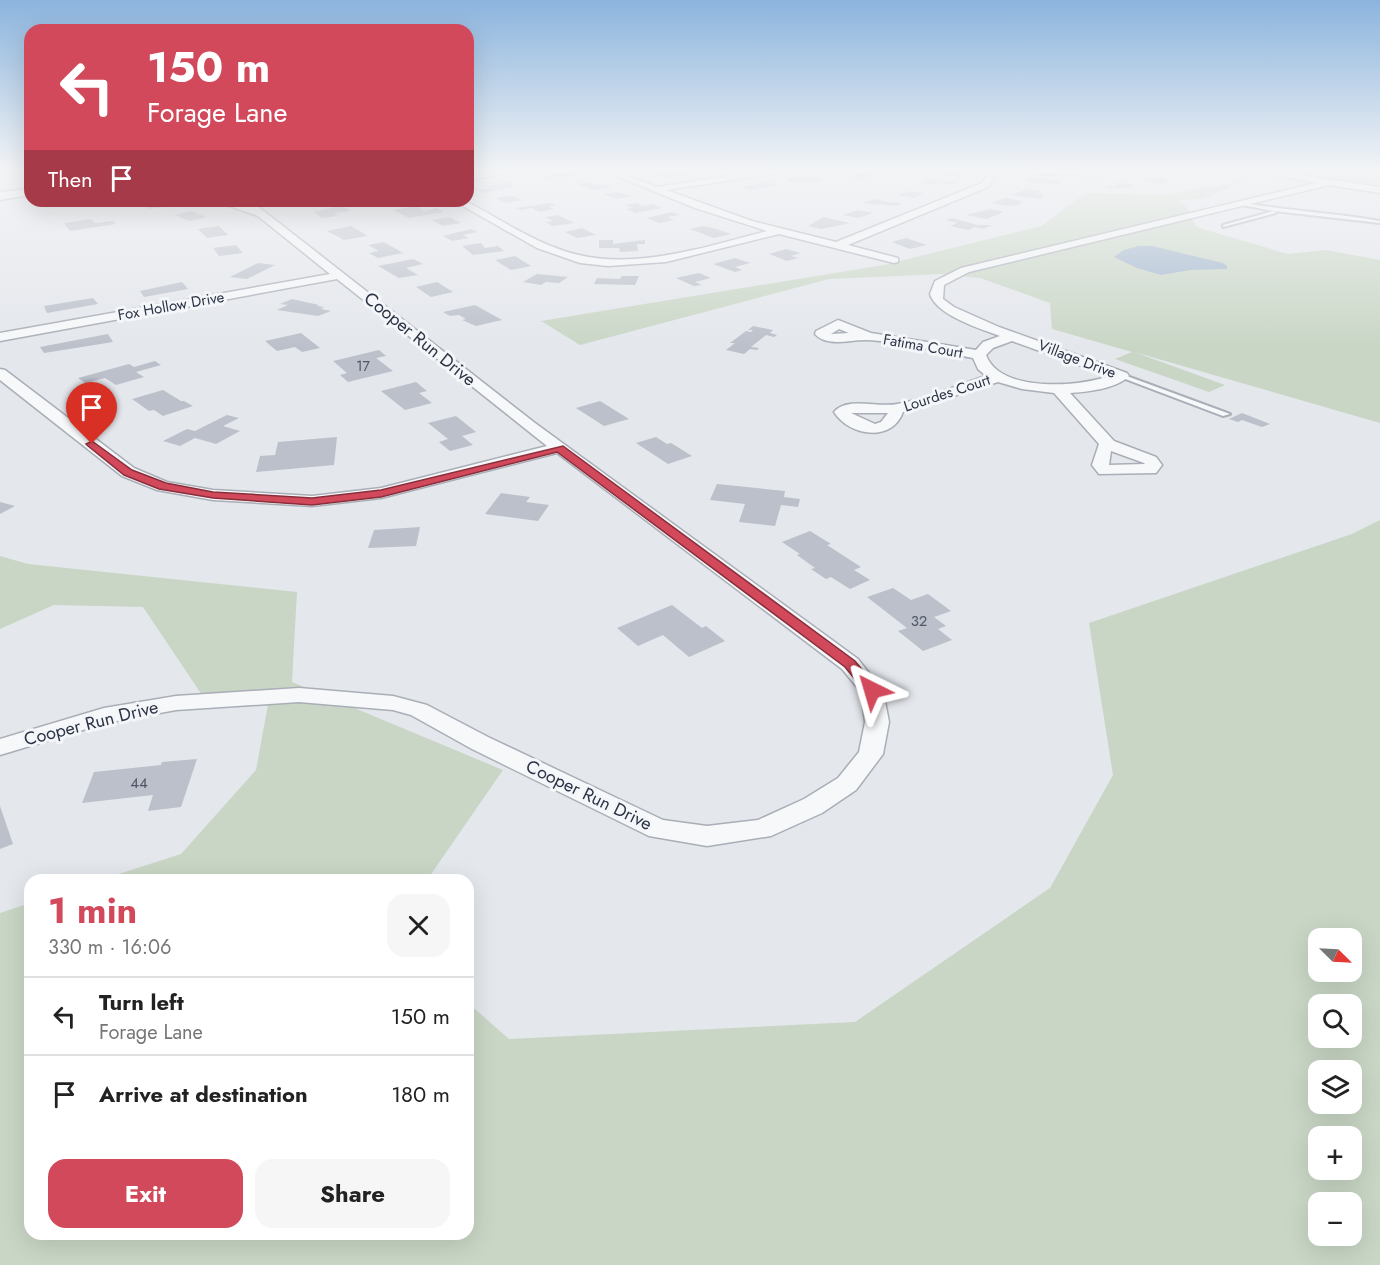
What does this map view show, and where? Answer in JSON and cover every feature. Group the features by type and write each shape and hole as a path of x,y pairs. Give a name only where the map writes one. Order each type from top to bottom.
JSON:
{"street":[{"name":"Cooper Run Drive","path":"0,747 104,716 176,703 299,695 393,704 419,710 480,743 658,829 707,836 762,829 813,806 847,784 871,754 877,722 872,690 850,664 559,448 382,312 342,275 282,229"},
{"path":"511,229 552,251 610,262 658,260 778,231"},
{"path":"772,229 894,260"},
{"path":"836,246 877,229"},
{"name":"Village Drive","path":"1122,376 975,322 938,300 936,292 939,283 965,270 1138,229"},
{"name":"Fox Hollow Drive","path":"0,336 342,275"},
{"name":"Fatima Court","path":"868,336 979,355"},
{"name":"Village Drive","path":"979,355 988,345 1014,336"},
{"path":"979,355 981,364 998,377"},
{"path":"0,373 128,472 163,486 213,495 312,501 381,493 559,448"},
{"name":"Village Drive","path":"998,377 1024,385 1058,389 1094,386 1122,376"},
{"name":"Lourdes Court","path":"897,409 998,377"},
{"path":"1058,389 1108,444"}],"lane":[{"path":"1122,376 1226,414"}],"green space":[{"path":"1029,229 1203,229 1288,254 1325,250 1380,260 1380,423 1134,352 1225,385 1209,392 1115,359 1132,352 1052,329 1050,303 980,278 941,274 829,279 580,345 541,321 884,265"},
{"path":"1380,520 1380,1265 0,1265 0,913 24,905 24,1240 474,1240 474,1008 509,1039 855,1022 1050,888 1113,775 1089,623 1352,534"},
{"path":"0,556 28,564 297,592 292,682 503,770 431,874 119,874 181,854 256,770 269,699 202,695 143,607 54,605 0,629"}],"water":[{"path":"1138,246 1152,246 1223,263 1227,269 1190,270 1161,275 1137,268 1114,257 1124,250"}],"building":[{"path":"198,229 222,229 228,235 207,238"},
{"path":"356,229 368,236 344,240 327,231"},
{"path":"471,229 478,232 463,235 469,238 452,241 443,236"},
{"path":"584,229 596,235 577,238 565,232"},
{"path":"690,229 716,229 731,234 714,238"},
{"path":"906,238 927,245 910,249 892,242"},
{"path":"599,240 613,240 613,244 645,240 645,244 637,244 638,251 620,252 619,248 599,248"},
{"path":"384,242 403,253 378,258 369,253 379,251 368,245"},
{"path":"481,243 485,248 498,246 504,251 473,255 462,246"},
{"path":"236,245 243,253 219,256 213,248"},
{"path":"786,249 800,253 791,256 798,258 787,261 769,254"},
{"path":"515,256 531,266 511,270 495,260"},
{"path":"735,258 750,263 735,267 742,270 735,272 713,264"},
{"path":"413,259 423,264 406,268 418,275 399,278 378,266"},
{"path":"258,263 275,265 247,279 230,277"},
{"path":"699,273 711,278 695,282 702,285 694,286 676,278"},
{"path":"537,274 568,277 559,283 546,282 541,285 523,282"},
{"path":"622,276 639,276 635,285 594,284 597,278 620,279"},
{"path":"182,282 188,289 144,297 140,291"},
{"path":"437,282 453,292 431,297 416,287"},
{"path":"93,298 98,304 47,313 44,306"},
{"path":"292,299 319,305 317,306 324,307 321,309 331,311 318,316 277,310 288,305 280,304"},
{"path":"475,305 502,320 476,326 462,320 466,319 459,315 450,316 443,312"},
{"path":"753,326 773,330 770,333 777,335 774,337 766,335 751,347 759,348 757,350 750,349 744,354 726,350 735,343 730,343 746,331 751,332 753,330 748,330"},
{"path":"301,333 320,348 302,352 295,347 277,351 265,341"},
{"path":"108,334 113,342 44,353 40,347"},
{"path":"379,350 386,356 376,358 393,371 348,382 340,375 347,373 333,361"},
{"path":"155,361 161,365 136,372 144,377 116,385 105,378 85,383 78,378 129,364 134,367"},
{"path":"416,382 427,391 419,393 432,403 405,410 381,391"},
{"path":"163,390 193,406 163,416 154,410 149,411 132,399"},
{"path":"600,401 629,419 604,426 576,408"},
{"path":"1242,413 1270,424 1262,427 1242,420 1238,422 1229,419"},
{"path":"227,415 239,418 223,426 240,431 216,444 195,438 180,446 163,441 187,429 195,431"},
{"path":"456,416 476,432 462,436 473,445 450,451 439,442 448,439 428,423"},
{"path":"337,437 334,465 256,472 260,456 275,455 278,442"},
{"path":"656,437 692,456 668,464 636,443"},
{"path":"717,484 785,491 784,497 800,499 798,507 781,505 775,526 739,522 745,504 710,500"},
{"path":"501,493 530,497 526,502 549,505 538,521 485,514"},
{"path":"0,502 15,506 0,514"},
{"path":"420,527 416,546 368,548 374,530"},
{"path":"810,531 861,567 854,570 870,580 850,589 831,577 826,579 811,569 815,568 797,555 800,554 782,542"},
{"path":"893,588 911,600 928,594 951,611 934,617 946,626 938,629 952,640 923,651 898,631 907,628 867,597"},
{"path":"672,605 702,628 706,626 725,641 689,657 663,635 638,646 617,628"},
{"path":"197,759 181,807 148,811 153,795 82,803 94,772"},
{"path":"0,806 13,844 0,849"}],"route":[{"path":"92,444 128,472 163,486 213,495 312,501 381,493 559,448 850,664 872,690"}]}
